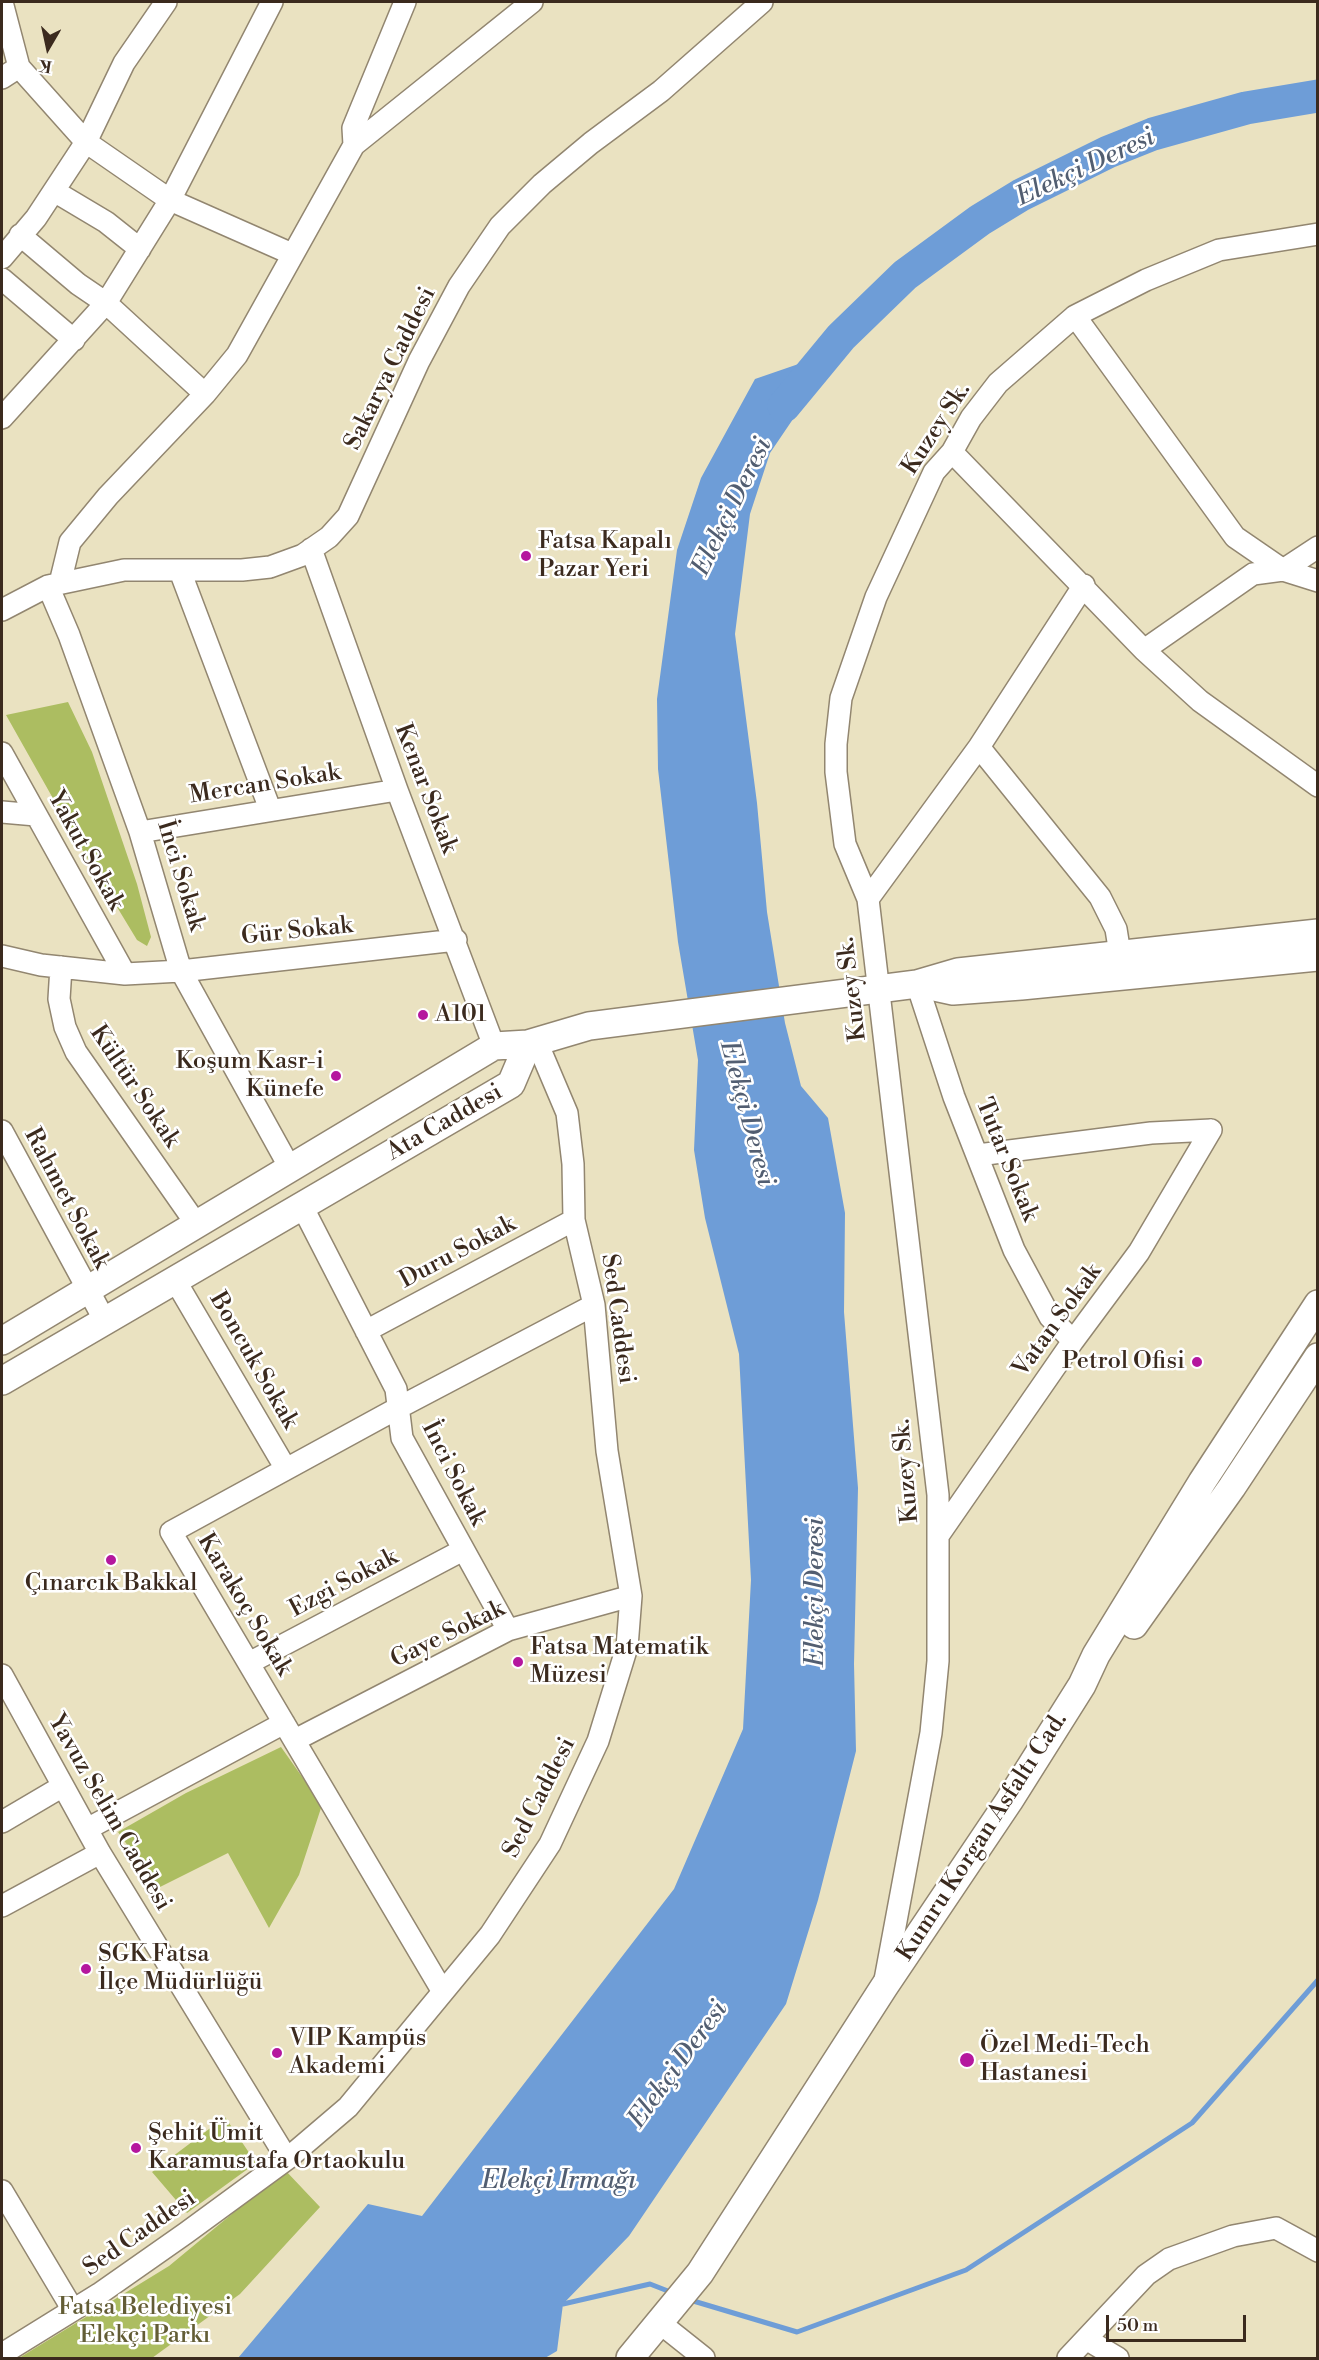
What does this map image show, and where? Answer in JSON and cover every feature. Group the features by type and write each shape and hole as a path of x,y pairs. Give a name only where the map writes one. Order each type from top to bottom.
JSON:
{"main road":[{"path":"917,984 953,991 1018,976 1231,953 1317,933"},
{"path":"1231,953 1317,957"},
{"path":"532,1042 589,1026 917,984 958,972 1018,976"},
{"name":"Ata Caddesi","path":"2,1341 494,1046 532,1042"},
{"name":"Ata Caddesi","path":"2,1381 511,1084 532,1042"},
{"name":"Kumru Korgan Asfaltı Cad.","path":"630,2358 700,2273 884,1987 1010,1801 1082,1685 1096,1655 1202,1482 1317,1304"},
{"path":"1082,1685 1120,1644 1232,1487 1317,1357"}],"street":[{"path":"2,2 10,73 86,142 170,200 292,254"},
{"path":"2,258 54,191 86,142 124,63 166,2"},
{"path":"2,418 106,303 170,200 273,2"},
{"path":"354,145 353,128 405,2"},
{"path":"54,584 70,542 108,496 205,394 237,355 354,145 532,2"},
{"name":"Sakarya Caddesi","path":"2,610 54,584 124,570 180,571 270,567 303,555 329,537 348,516 424,352 459,286 500,226 542,184 591,143 661,91 762,2"},
{"path":"54,191 106,222 140,249"},
{"name":"Kuzey Sk.","path":"884,1987 931,1733 938,1661 938,1495 868,989 868,899 845,844 836,772 841,698 876,597 934,472 952,452 971,418 998,384 1075,316 1146,280 1219,250 1317,234"},
{"path":"20,235 78,284 106,303 205,394"},
{"path":"2,279 74,340"},
{"path":"1075,316 1235,537 1283,570 1317,581"},
{"path":"952,452 1084,585 1144,650 1200,701 1317,786"},
{"path":"1144,650 1253,574 1283,570 1317,547"},
{"name":"Kenar Sokak","path":"311,549 397,790 456,940 494,1046"},
{"path":"180,571 270,809"},
{"name":"İnci Sokak","path":"54,584 69,635 140,832 181,971 290,1168"},
{"path":"868,899 979,747 1084,585"},
{"path":"979,747 1100,897 1116,929 1123,965"},
{"name":"Yakut Sokak","path":"2,753 124,974"},
{"name":"Mercan Sokak","path":"140,832 397,790"},
{"path":"2,812 36,815"},
{"name":"Gür Sokak","path":"2,956 62,967 124,974 181,971 456,940"},
{"name":"Kültür Sokak","path":"62,967 59,999 65,1027 76,1052 196,1225"},
{"name":"Tutar Sokak","path":"917,984 954,1097 1014,1250 1050,1317 1073,1341"},
{"name":"Sed Caddesi","path":"2,2354 73,2310 186,2233 287,2159 348,2107 490,1935 555,1834 598,1741 627,1647 631,1596 607,1451 594,1305 574,1220 567,1113 532,1042"},
{"name":"Vatan Sokak","path":"939,1536 1073,1341 1139,1252 1211,1130 1151,1133 978,1155"},
{"name":"Rahmet Sokak","path":"3,1138 86,1291 105,1321"},
{"name":"İnci Sokak","path":"302,1206 396,1389 402,1438 508,1630"},
{"name":"Duru Sokak","path":"366,1331 574,1220"},
{"name":"Boncuk Sokak","path":"175,1280 286,1469"},
{"name":"Karakoç Sokak","path":"444,1992 171,1532 398,1408 594,1305"},
{"name":"Ezgi Sokak","path":"249,1664 463,1550"},
{"name":"Gaye Sokak","path":"87,1828 508,1630 631,1596"},
{"name":"Yavuz Selim Caddesi","path":"2,1676 100,1853 287,2159"},
{"path":"2,1822 63,1786"},
{"path":"2,1906 100,1853"},
{"path":"2,2191 73,2310"},
{"path":"1068,2358 1146,2275 1169,2259 1233,2236 1276,2228 1317,2251"},
{"path":"664,2317 704,2358"},
{"path":"1086,2339 1118,2358"}],"green space":[{"path":"68,702 92,752 137,884 151,937 147,946 137,940 77,841 6,715"},
{"path":"281,1747 322,1805 299,1875 269,1928 228,1853 158,1888 118,1832 186,1793"},
{"path":"225,2117 256,2163 187,2213 152,2172"},
{"name":"Fatsa Belediyesi Elekçi Parkı","path":"285,2170 320,2207 240,2294 152,2358 19,2358 169,2266"}],"water":[{"name":"Elekçi Irmağı","path":"813,359 810,394 770,453 750,514 735,634 757,803 767,912 785,1023 801,1086 828,1118 845,1213 844,1312 858,1488 854,1664 856,1751 818,1900 786,2004 629,2236 563,2304 557,2351 545,2358 238,2358 368,2204 422,2216 674,1889 743,1729 751,1580 739,1354 705,1218 694,1150 698,1060 678,942 658,769 657,699 677,550 701,478 755,379"}],"waterway":[{"name":"Elekçi Deresi","path":"784,406 841,337 905,275 980,220 1021,195 1108,152 1153,134 1246,108 1318,96"},
{"path":"690,2300 797,2332 966,2270 1192,2123 1318,1980"},
{"path":"563,2304 650,2284 673,2293"}],"place":[{"name":"Fatsa Kapalı Pazar Yeri","path":"526,556"},
{"name":"A101","path":"423,1015"},
{"name":"Koşum Kasr-i Künefe","path":"336,1076"},
{"name":"Petrol Ofisi","path":"1197,1362"},
{"name":"Çınarcık Bakkal","path":"111,1560"},
{"name":"Fatsa Matematik Müzesi","path":"518,1662"},
{"name":"SGK Fatsa İlçe Müdürlüğü","path":"86,1969"},
{"name":"VIP Kampüs Akademi","path":"277,2053"},
{"name":"Özel Medi-Tech Hastanesi","path":"967,2060"},
{"name":"Şehit Ümit Karamustafa Ortaokulu","path":"136,2148"}]}
